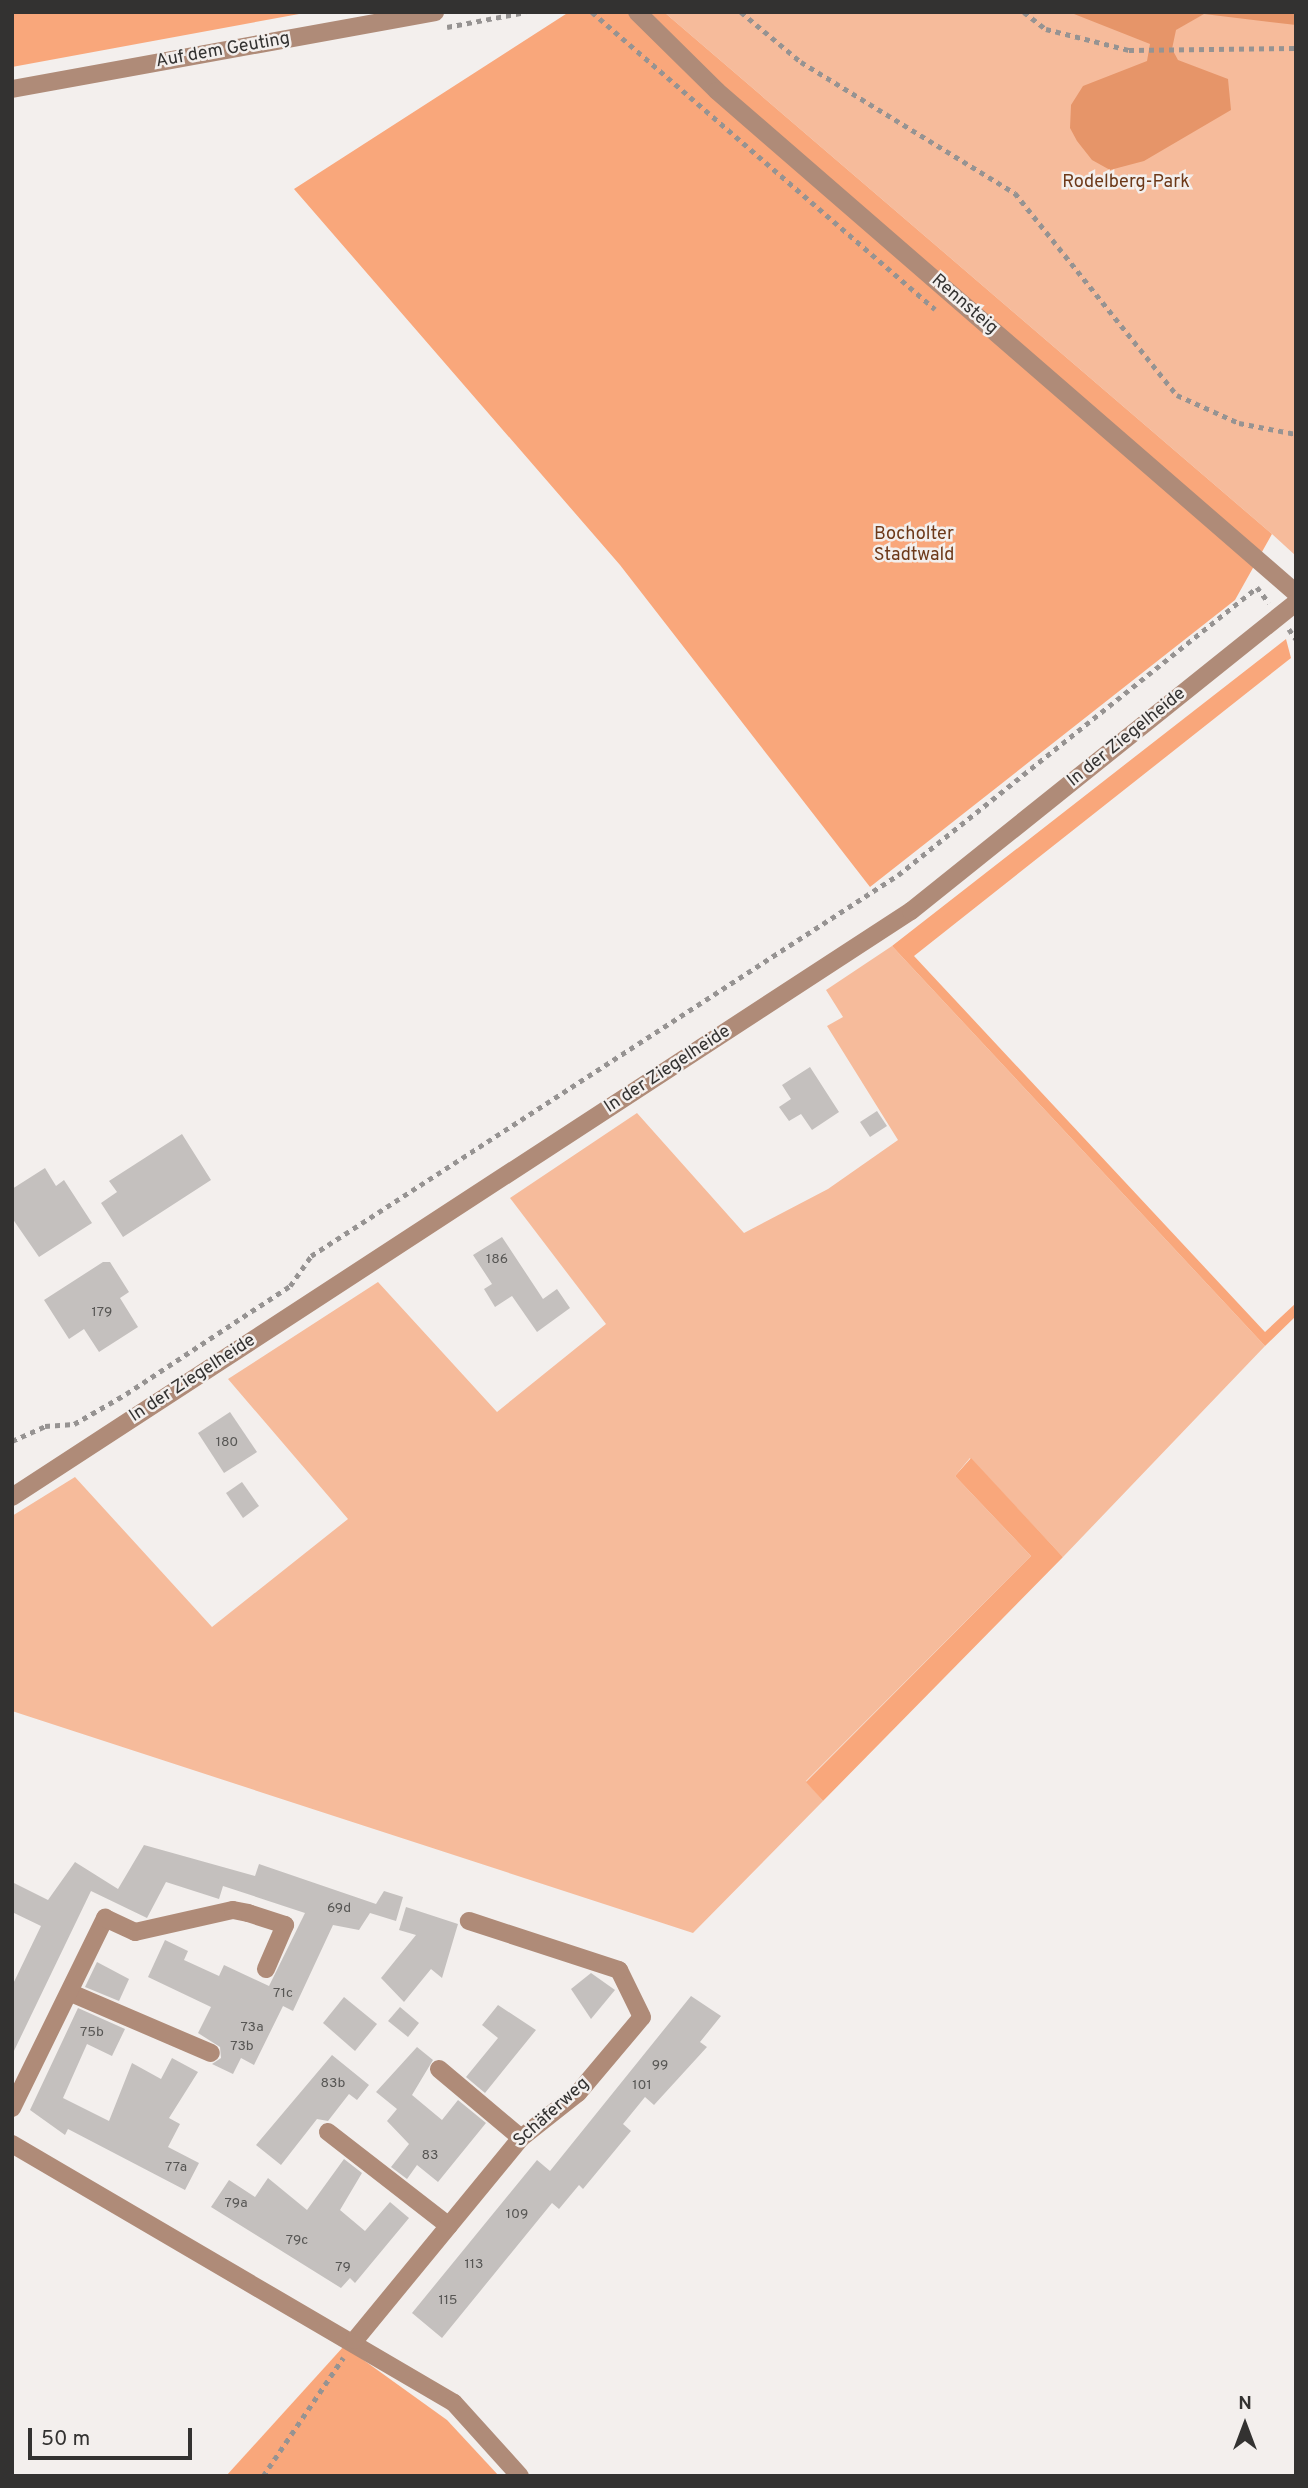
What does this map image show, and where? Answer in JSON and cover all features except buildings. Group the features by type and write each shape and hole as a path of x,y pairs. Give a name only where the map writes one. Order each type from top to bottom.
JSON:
{"street":[{"name":"Auf dem Geuting","path":"12,89 435,12"},
{"name":"Rennsteig","path":"637,12 728,101 1296,593"},
{"name":"In der Ziegelheide","path":"12,1497 911,911 1296,603"},
{"path":"12,2108 71,1993 105,1918 135,1932 233,1910 248,1913 285,1925 266,1969"},
{"name":"Schäferweg","path":"355,2340 521,2138 578,2093 642,2018 619,1970 469,1921"},
{"path":"71,1993 211,2053"},
{"path":"439,2069 521,2138"},
{"path":"328,2132 449,2226"},
{"path":"12,2144 355,2340 454,2403 520,2476"}],"path":[{"path":"592,12 940,313"},
{"path":"741,12 801,62 1015,193 1177,395 1239,423 1296,434"},
{"path":"1024,12 1046,29 1129,50 1296,48"},
{"path":"1246,578 1257,587 1296,638"},
{"path":"12,1441 45,1426 74,1424 126,1394 290,1286 311,1256 898,875 1257,587"},
{"path":"263,2476 355,2340"}],"green space":[{"path":"12,12 310,12 12,67"},
{"name":"Bocholter Stadtwald","path":"569,12 664,12 1272,534 1235,600 870,887 620,565 294,189"},
{"name":"Rodelberg-Park","path":"664,12 1296,12 1296,556 1272,534"},
{"path":"1286,639 1291,658 914,956 1265,1332 1296,1303 1296,1316 1265,1346 892,946"},
{"path":"892,946 1265,1346 1063,1557 970,1458 955,1476 1031,1556 806,1781 823,1801 693,1933 12,1711 12,1516 75,1477 212,1627 348,1519 228,1379 378,1282 497,1412 606,1324 510,1198 637,1113 744,1233 828,1189 898,1140 827,1026 843,1017 826,990"},
{"path":"971,1458 1063,1557 823,1801 806,1782 1031,1556 955,1476"},
{"path":"344,2346 447,2420 499,2476 226,2476"}],"shaded area":[{"path":"1069,12 1296,12 1296,25 1204,14 1176,30 1172,49 1178,60 1228,79 1231,110 1144,161 1110,170 1092,160 1077,141 1070,128 1071,105 1083,86 1147,61 1150,44"}]}
